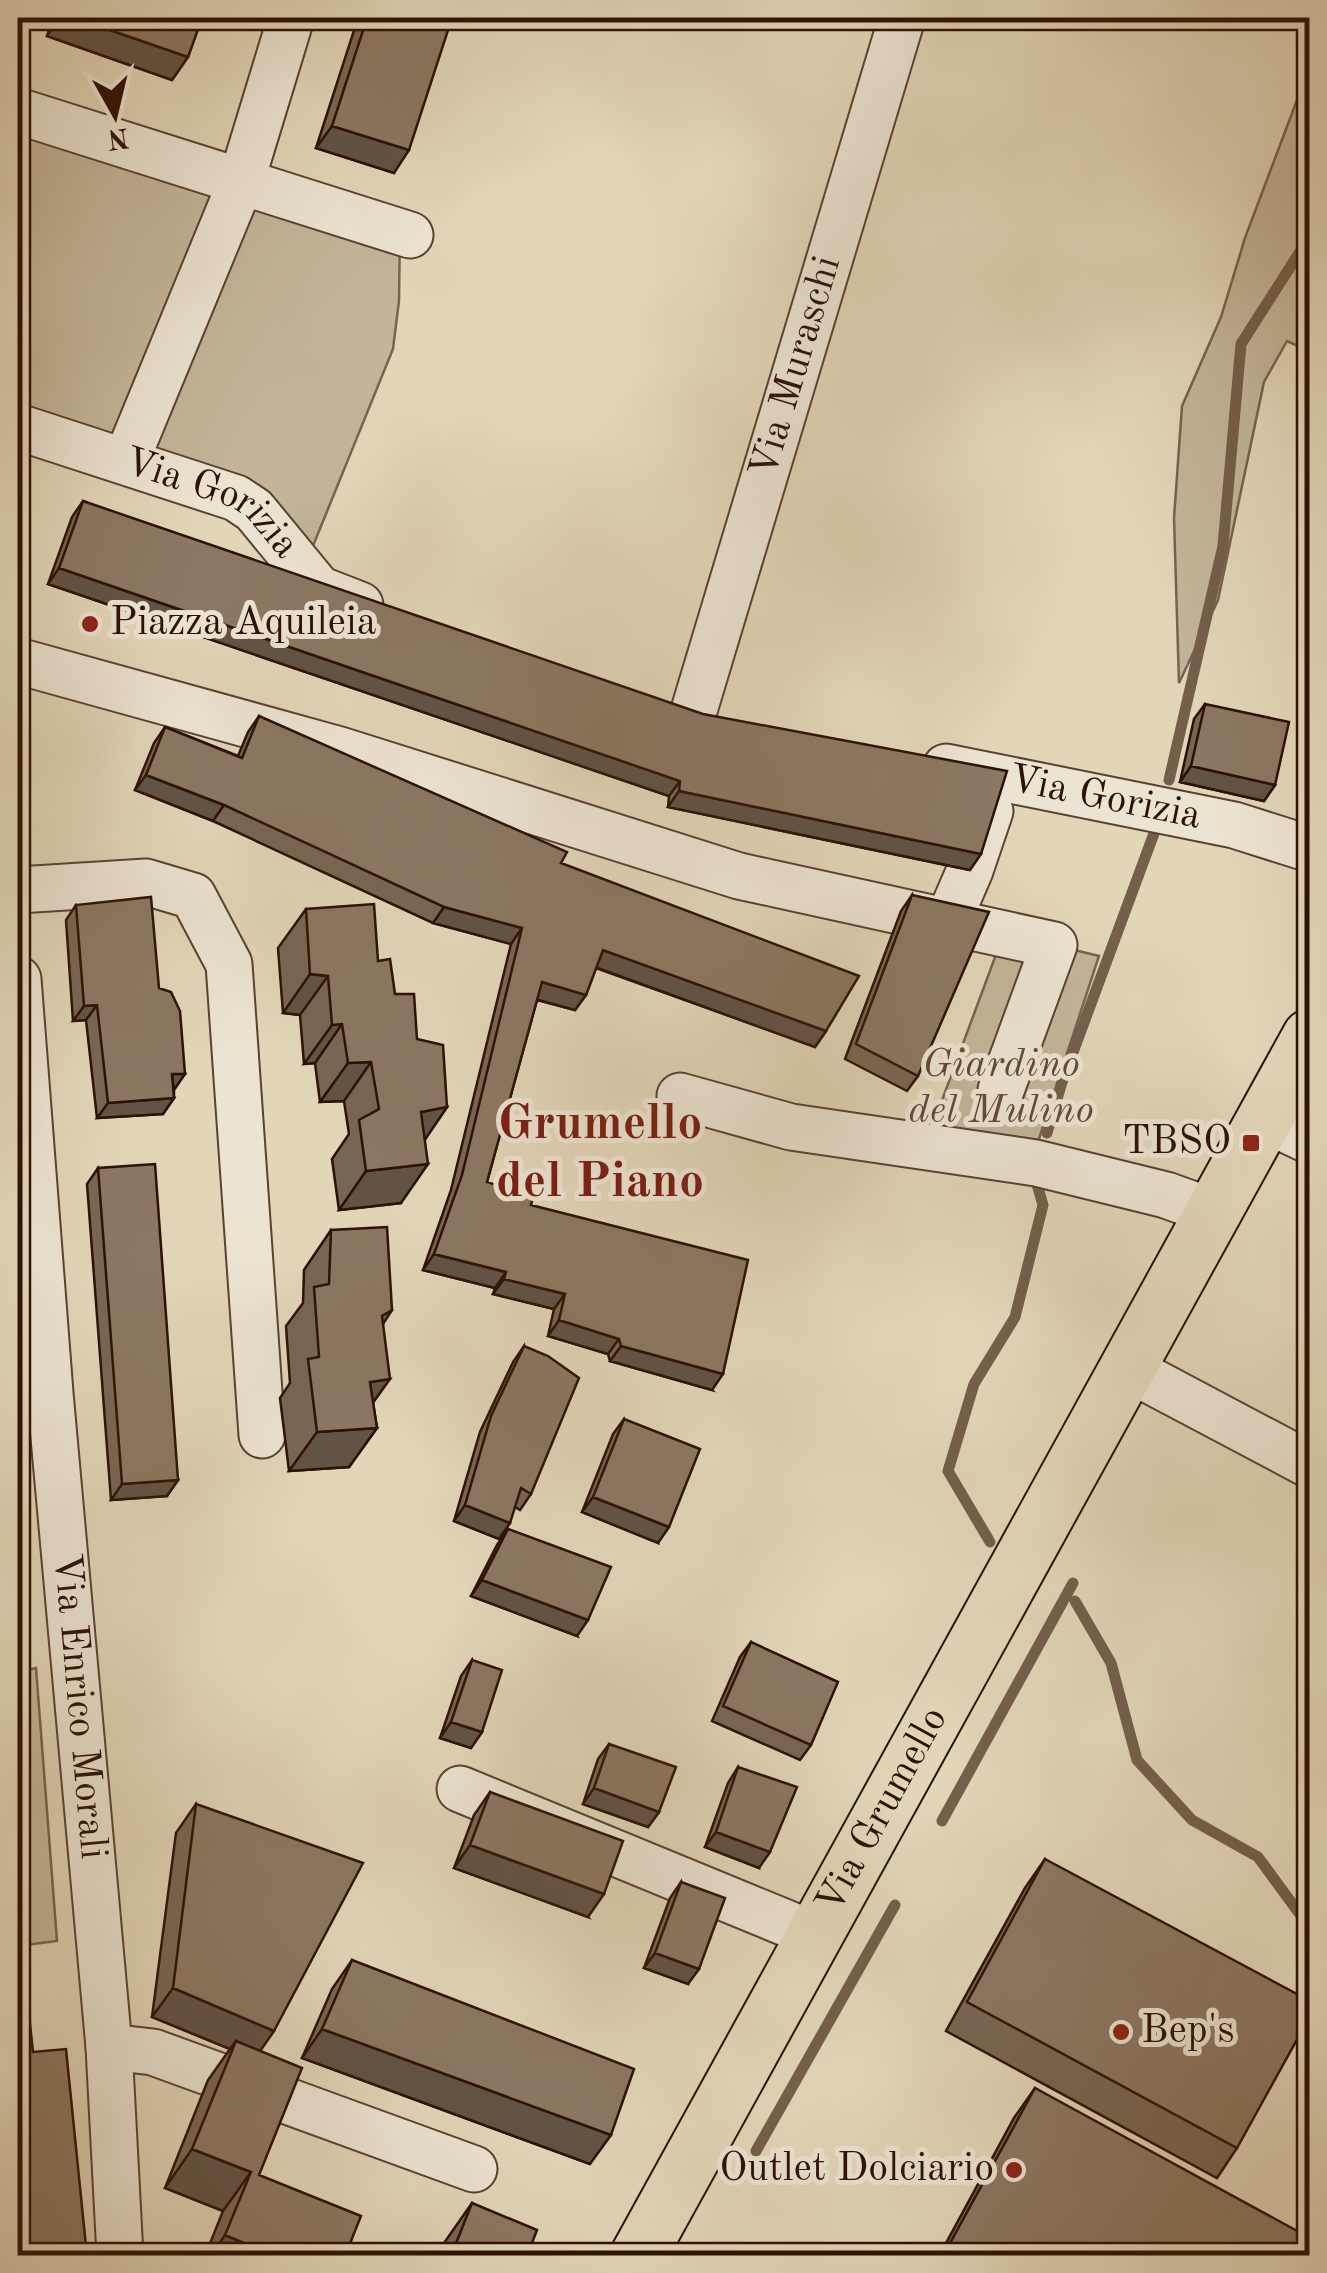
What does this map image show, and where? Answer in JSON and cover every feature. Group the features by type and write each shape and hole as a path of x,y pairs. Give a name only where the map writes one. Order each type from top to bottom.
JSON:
{"main road":[{"name":"Via Grumello","path":"638,2256 1213,1212 1287,1130 1310,1037"}],"street":[{"path":"126,462 241,182 291,18"},
{"name":"Via Muraschi","path":"692,715 902,18"},
{"path":"18,111 410,234"},
{"name":"Via Gorizia","path":"18,427 236,498 254,510 319,589 392,616"},
{"path":"18,661 340,750 739,876 1054,946 1001,1090"},
{"name":"Via Gorizia","path":"904,758 1234,825 1310,849"},
{"path":"948,921 970,870 1000,777"},
{"path":"18,890 146,882 192,896 229,964 262,1435"},
{"name":"Via Enrico Morali","path":"18,979 34,1385 109,2048 120,2256"},
{"path":"680,1096 791,1127 1036,1164 1166,1195 1213,1212"},
{"path":"1127,1368 1310,1465"},
{"path":"460,1788 814,1935"},
{"path":"109,2048 152,2052 474,2169"}],"green space":[{"path":"1309,68 1309,351 1287,341 1264,382 1218,600 1179,683 1174,518 1182,406 1221,317 1245,238"},
{"path":"18,116 400,225 399,301 393,349 302,573 266,524 18,427"},
{"name":"Giardino del Mulino","path":"1004,933 1099,956 1033,1157 928,1138"},
{"path":"36,1668 57,1941 18,1946 18,1672"}],"building":[{"path":"75,18 202,18 188,57"},
{"path":"367,18 452,18 409,150 332,126"},
{"path":"83,501 703,714 1007,771 981,854 679,791 680,781 59,568"},
{"path":"1205,704 1289,722 1275,785 1191,766"},
{"path":"259,716 567,852 561,863 859,976 826,1031 603,950 586,995 542,982 487,1182 533,1197 531,1205 748,1260 723,1374 621,1346 619,1339 559,1320 565,1294 504,1279 506,1272 434,1254 462,1175 522,928 444,907 224,805 146,775 165,727 242,758"},
{"path":"912,895 989,912 918,1076 856,1044"},
{"path":"151,897 159,988 171,992 180,1011 185,1074 172,1074 174,1098 108,1103 97,1005 84,1006 76,905"},
{"path":"374,904 378,961 390,959 395,994 414,994 417,1039 443,1045 447,1107 421,1112 428,1164 366,1171 359,1120 379,1109 371,1062 348,1063 342,1024 332,1025 328,976 310,974 306,909"},
{"path":"155,1164 178,1480 122,1484 98,1168"},
{"path":"387,1227 392,1310 382,1316 390,1379 370,1382 377,1428 317,1432 308,1359 319,1357 314,1287 329,1284 331,1230"},
{"path":"524,1346 548,1356 579,1378 531,1494 521,1488 510,1523 465,1505 491,1416"},
{"path":"624,1419 700,1449 669,1527 593,1497"},
{"path":"18,1488 29,1655 18,1656"},
{"path":"508,1529 611,1567 588,1620 482,1580"},
{"path":"751,1642 838,1682 811,1745 723,1706"},
{"path":"472,1660 502,1670 482,1732 451,1722"},
{"path":"609,1744 676,1767 659,1812 594,1788"},
{"path":"738,1767 797,1787 770,1852 716,1832"},
{"path":"490,1792 623,1841 604,1894 470,1845"},
{"path":"196,1804 363,1863 274,2031 173,1988"},
{"path":"1045,1859 1310,2001 1310,2016 1237,2148 967,2002"},
{"path":"681,1882 725,1898 699,1969 655,1953"},
{"path":"18,1939 33,2052 66,2049 87,2256 19,2256"},
{"path":"352,1960 634,2069 611,2135 322,2029"},
{"path":"236,2041 302,2068 259,2175 361,2216 345,2256 275,2256 225,2235 251,2172 192,2149"},
{"path":"1035,2088 1310,2238 1310,2256 943,2256"},
{"path":"472,2203 537,2230 527,2256 451,2256"}],"waterway":[{"path":"1169,780 1223,546 1241,344 1310,236"},
{"path":"1047,1133 1062,1082 1156,828"},
{"path":"990,1542 948,1471 974,1384 1015,1317 1043,1205 1034,1174"},
{"path":"942,1821 1073,1583"},
{"path":"1075,1601 1111,1663 1137,1760 1192,1820 1258,1857 1310,1928"},
{"path":"756,2151 895,1905"}],"place":[{"name":"Piazza Aquileia","path":"90,624"},
{"name":"TBSO","path":"1251,1143"},
{"name":"Bep's","path":"1121,2032"},
{"name":"Outlet Dolciario","path":"1014,2170"}],"district":[{"name":"Grumello del Piano","path":"600,1154"}]}
